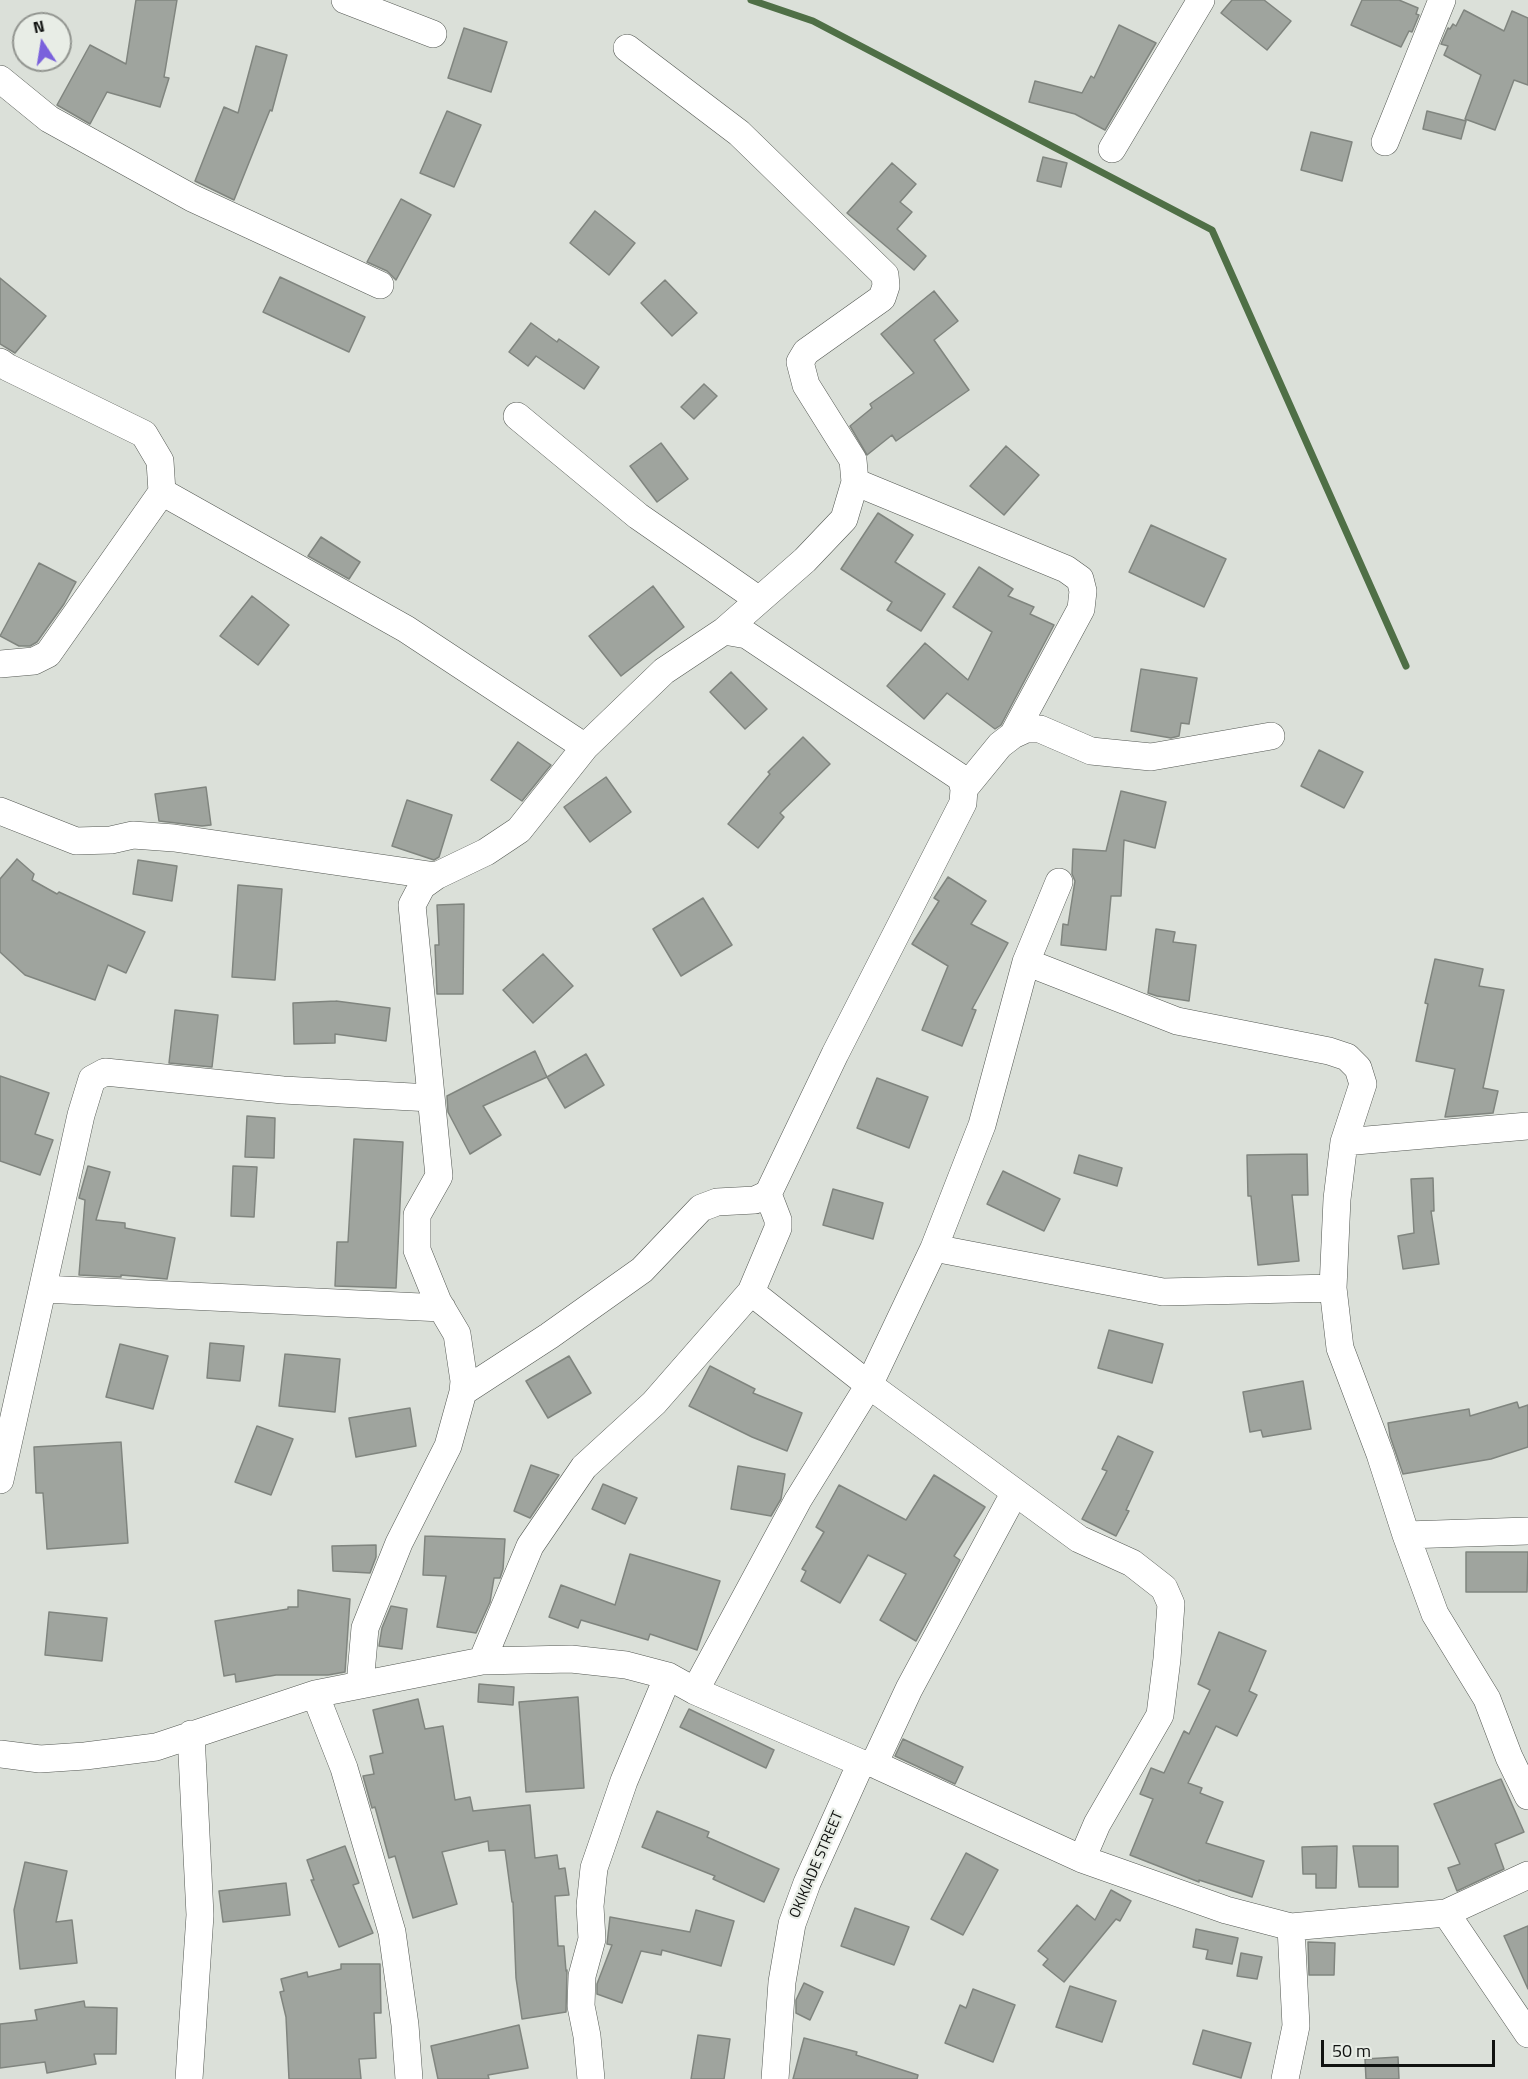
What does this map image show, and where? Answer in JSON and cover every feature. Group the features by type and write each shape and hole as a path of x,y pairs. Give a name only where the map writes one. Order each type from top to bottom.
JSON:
{"street":[{"path":"345,0 432,34"},
{"path":"1112,149 1201,0"},
{"path":"1385,141 1442,0"},
{"path":"360,1685 365,1629 399,1543 448,1446 464,1381 457,1334 442,1308 417,1250 417,1215 439,1176 412,905 422,886 435,876 486,852 519,830 585,747 664,672 724,630 805,560 844,519 855,482 853,460 806,385 800,362 806,352 882,298 886,286 885,275 740,133 627,48"},
{"path":"0,79 49,119 192,198 380,285"},
{"path":"0,664 34,661 48,654 162,492 160,461 144,435 2,369"},
{"path":"517,416 638,516 759,600"},
{"path":"855,482 1066,569 1080,579 1083,591 1081,609 1013,735"},
{"path":"162,492 406,629 585,747"},
{"path":"463,1392 549,1336 642,1270 701,1208 717,1202 755,1200 768,1194 835,1054 963,803 964,789 961,778 747,635 724,630"},
{"path":"964,789 1000,745 1026,729 1040,729 1091,751 1151,757 1271,736"},
{"path":"0,811 76,841 111,840 133,835 174,838 435,876"},
{"path":"695,1691 798,1500 869,1385 933,1248 982,1125 1026,962 1059,882"},
{"path":"1026,962 1177,1021 1329,1051 1347,1057 1358,1068 1363,1084 1344,1142 1337,1198 1333,1288 1340,1348 1436,1614 1487,1699 1509,1757 1528,1796"},
{"path":"0,1480 81,1115 92,1079 105,1072 283,1090 431,1098"},
{"path":"1344,1142 1528,1126"},
{"path":"482,1661 530,1546 584,1467 654,1403 751,1292 778,1228 778,1220 768,1194"},
{"path":"933,1248 1163,1293 1333,1288"},
{"path":"43,1289 442,1308"},
{"path":"751,1292 869,1385 1079,1539 1132,1563 1164,1588 1171,1604 1160,1714 1097,1824 1082,1859"},
{"name":"OKIKIADE STREET","path":"775,2079 782,1982 792,1924 807,1882 867,1763 1015,1492"},
{"path":"1406,1535 1528,1531"},
{"path":"0,1754 40,1759 156,1747 315,1694 482,1661 571,1659 626,1665 668,1676 695,1691 867,1763 1082,1859 1227,1910 1291,1927 1446,1913 1528,1875"},
{"path":"591,2079 587,2036 581,2006 582,1976 592,1939 590,1906 594,1868 624,1781 668,1676"},
{"path":"315,1694 344,1768 392,1932 405,2025 409,2079"},
{"path":"189,2079 200,1915 191,1734"},
{"path":"1446,1913 1528,2034"},
{"path":"1285,2079 1296,2026 1291,1927"}],"building":[{"path":"136,0 177,0 164,77 169,78 160,107 107,92 90,124 57,105 90,45 126,64"},
{"path":"1232,0 1264,0 1291,21 1267,50 1221,13"},
{"path":"1362,0 1399,0 1418,8 1416,14 1419,15 1412,32 1409,31 1401,47 1351,25"},
{"path":"1464,10 1504,31 1512,11 1528,18 1528,85 1514,80 1495,130 1465,119 1481,75 1444,55 1448,46 1441,44 1448,28 1450,29 1453,24 1456,26"},
{"path":"1119,25 1156,43 1105,130 1075,114 1029,102 1035,81 1082,93 1091,76 1094,78"},
{"path":"464,28 507,42 491,92 448,78"},
{"path":"256,46 287,55 272,111 270,110 234,200 195,181 224,107 238,113"},
{"path":"447,111 481,125 454,187 420,173"},
{"path":"1427,111 1466,121 1461,139 1423,129"},
{"path":"1311,132 1352,142 1342,181 1301,170"},
{"path":"1043,157 1067,163 1061,187 1037,181"},
{"path":"892,163 916,184 900,202 912,212 897,229 926,256 914,270 847,213"},
{"path":"401,199 431,215 396,280 387,271 367,262"},
{"path":"595,211 635,243 609,275 570,243"},
{"path":"280,277 365,317 349,352 263,312"},
{"path":"0,278 46,316 15,353 0,344"},
{"path":"665,280 697,313 672,336 641,303"},
{"path":"934,291 958,321 934,340 969,390 896,441 892,435 867,455 850,426 872,408 870,404 914,373 881,334"},
{"path":"531,323 557,342 559,339 599,367 584,389 536,356 528,366 509,352"},
{"path":"704,384 717,396 694,419 681,407"},
{"path":"661,443 688,479 657,502 630,466"},
{"path":"1006,446 1039,475 1004,515 970,486"},
{"path":"878,513 913,535 895,562 945,594 921,631 887,610 892,602 841,569"},
{"path":"1151,525 1226,559 1204,607 1129,572"},
{"path":"321,537 360,562 349,579 308,556"},
{"path":"39,563 76,582 64,604 37,642 30,646 19,646 0,636"},
{"path":"979,567 1013,589 1008,596 1034,607 1030,614 1054,625 1001,725 995,729 947,693 924,719 887,686 925,643 968,680 992,632 953,607"},
{"path":"653,586 684,627 621,676 589,636"},
{"path":"252,596 289,625 258,665 220,636"},
{"path":"1141,669 1197,678 1189,724 1181,723 1179,736 1171,738 1131,731"},
{"path":"731,672 767,709 745,729 710,692"},
{"path":"803,737 830,764 780,813 784,817 758,848 728,824 770,774 768,772"},
{"path":"518,742 551,765 522,801 491,780"},
{"path":"1319,750 1363,772 1344,808 1301,786"},
{"path":"606,777 631,812 590,842 564,807"},
{"path":"206,787 211,825 159,821 155,794"},
{"path":"1121,791 1166,802 1155,848 1124,840 1121,896 1111,896 1106,950 1061,945 1063,924 1068,925 1075,881 1072,874 1073,849 1106,851"},
{"path":"407,800 452,815 439,857 434,860 392,846"},
{"path":"17,859 34,874 32,880 57,894 59,892 145,932 126,973 108,965 95,1000 25,975 0,952 0,879"},
{"path":"138,860 177,866 172,901 133,894"},
{"path":"948,877 986,901 971,924 1008,943 972,1009 976,1010 962,1046 922,1030 948,966 912,944 939,901 934,898"},
{"path":"238,885 282,889 275,980 232,977"},
{"path":"703,898 732,945 681,976 653,929"},
{"path":"464,904 463,994 437,994 435,945 439,945 437,905"},
{"path":"1156,929 1175,932 1173,942 1196,945 1189,1001 1148,993"},
{"path":"543,954 573,986 533,1023 503,990"},
{"path":"1435,959 1483,969 1479,986 1504,990 1483,1088 1498,1091 1493,1113 1445,1117 1455,1069 1416,1061"},
{"path":"336,1001 390,1008 386,1041 335,1034 335,1043 294,1044 293,1003"},
{"path":"175,1010 218,1015 212,1067 169,1063"},
{"path":"535,1051 547,1077 483,1106 501,1135 470,1154 448,1112 447,1096"},
{"path":"586,1054 604,1085 565,1108 547,1077"},
{"path":"0,1076 49,1093 35,1134 53,1140 40,1175 0,1161"},
{"path":"877,1078 928,1097 909,1148 857,1128"},
{"path":"247,1116 275,1118 274,1158 245,1157"},
{"path":"354,1139 403,1142 396,1288 335,1286 337,1242 348,1242"},
{"path":"1307,1154 1308,1195 1292,1195 1299,1261 1258,1265 1251,1196 1248,1196 1247,1155"},
{"path":"1079,1155 1122,1168 1117,1186 1074,1173"},
{"path":"88,1166 110,1172 96,1220 125,1223 125,1228 175,1238 167,1279 121,1275 121,1277 79,1275 85,1200 79,1198"},
{"path":"233,1166 257,1167 254,1217 231,1216"},
{"path":"1003,1171 1060,1199 1044,1231 987,1204"},
{"path":"1433,1178 1434,1211 1431,1211 1439,1264 1403,1269 1398,1236 1414,1233 1411,1179"},
{"path":"833,1189 883,1203 873,1239 823,1225"},
{"path":"1109,1330 1163,1344 1152,1383 1098,1368"},
{"path":"210,1343 244,1346 240,1381 207,1378"},
{"path":"120,1344 168,1356 153,1409 106,1397"},
{"path":"285,1354 340,1359 335,1412 279,1406"},
{"path":"569,1356 591,1393 548,1418 526,1381"},
{"path":"710,1366 755,1389 753,1393 802,1413 787,1451 752,1437 689,1406"},
{"path":"1303,1381 1311,1429 1263,1437 1261,1430 1250,1432 1243,1392"},
{"path":"1517,1402 1519,1408 1528,1405 1528,1447 1491,1459 1403,1474 1388,1423 1469,1409 1470,1416"},
{"path":"410,1408 416,1446 356,1457 349,1418"},
{"path":"257,1426 293,1439 271,1495 235,1482"},
{"path":"1118,1436 1153,1452 1126,1510 1129,1511 1116,1536 1082,1519 1107,1471 1102,1469"},
{"path":"121,1442 128,1543 47,1549 43,1493 36,1493 34,1447"},
{"path":"531,1465 559,1475 530,1518 514,1511"},
{"path":"738,1466 785,1474 781,1499 771,1516 731,1509"},
{"path":"934,1475 985,1507 954,1556 960,1560 916,1641 880,1620 906,1574 868,1555 840,1603 801,1581 806,1571 802,1569 824,1532 816,1527 839,1485 906,1520"},
{"path":"603,1484 637,1498 625,1524 592,1509"},
{"path":"425,1536 505,1539 503,1569 500,1578 494,1578 490,1602 476,1633 437,1627 446,1576 423,1575"},
{"path":"376,1545 376,1557 370,1573 333,1571 332,1546"},
{"path":"1466,1552 1528,1552 1527,1592 1466,1592"},
{"path":"630,1554 720,1581 697,1650 650,1634 648,1640 581,1620 578,1628 549,1617 561,1585 615,1605"},
{"path":"298,1590 350,1599 345,1672 328,1675 276,1675 236,1682 235,1674 224,1676 215,1621 298,1607"},
{"path":"391,1606 407,1609 402,1649 379,1646 382,1628"},
{"path":"49,1612 107,1618 102,1661 45,1655"},
{"path":"1219,1632 1266,1651 1249,1691 1257,1695 1237,1736 1216,1726 1188,1783 1202,1788 1200,1793 1223,1802 1206,1843 1264,1861 1252,1897 1199,1880 1199,1882 1130,1855 1153,1799 1140,1794 1151,1768 1164,1773 1184,1731 1189,1734 1210,1690 1198,1684"},
{"path":"479,1684 514,1687 513,1705 478,1702"},
{"path":"578,1697 584,1788 526,1792 519,1702"},
{"path":"418,1699 425,1729 443,1726 455,1800 470,1797 473,1811 530,1805 535,1858 557,1855 559,1869 565,1868 569,1895 555,1896 558,1946 564,1946 567,1970 566,2012 522,2019 516,1978 513,1902 505,1850 489,1851 488,1841 442,1852 457,1904 413,1918 395,1856 389,1858 375,1807 372,1808 363,1776 374,1774 370,1756 383,1753 373,1710"},
{"path":"689,1709 774,1750 766,1768 680,1727"},
{"path":"903,1739 963,1767 955,1784 895,1756"},
{"path":"1501,1779 1524,1832 1495,1844 1504,1869 1457,1891 1448,1868 1460,1864 1434,1804"},
{"path":"657,1811 709,1832 707,1837 779,1869 764,1902 713,1879 715,1876 642,1847"},
{"path":"345,1846 359,1883 353,1885 373,1933 339,1947 311,1880 314,1880 307,1860"},
{"path":"1337,1846 1336,1888 1316,1888 1316,1874 1303,1874 1302,1847"},
{"path":"1353,1846 1398,1846 1398,1887 1359,1887"},
{"path":"966,1853 998,1870 963,1935 931,1919"},
{"path":"25,1862 67,1871 56,1922 72,1920 77,1963 20,1969 14,1910"},
{"path":"286,1883 290,1915 223,1922 219,1891"},
{"path":"1111,1890 1131,1901 1120,1921 1116,1919 1064,1982 1043,1965 1048,1959 1038,1951 1077,1905 1095,1920"},
{"path":"855,1908 909,1927 894,1965 841,1946"},
{"path":"696,1910 734,1921 721,1966 662,1950 661,1955 641,1951 622,2003 597,1994 597,1984 612,1945 607,1944 610,1917 690,1932"},
{"path":"1528,1926 1528,1989 1504,1936"},
{"path":"1196,1929 1238,1938 1232,1964 1206,1959 1208,1950 1193,1947"},
{"path":"1308,1942 1335,1943 1334,1975 1309,1975"},
{"path":"1241,1953 1262,1957 1257,1979 1237,1976"},
{"path":"341,1964 380,1964 381,2013 374,2013 376,2058 359,2059 361,2079 289,2079 286,2017 280,1992 284,1991 281,1979 307,1972 308,1977 341,1969"},
{"path":"804,1983 823,1992 810,2020 796,2013 796,2000"},
{"path":"1070,1986 1116,2001 1102,2042 1056,2027"},
{"path":"973,1989 1015,2005 993,2062 945,2043 960,2005 966,2008"},
{"path":"84,2001 85,2007 117,2008 116,2054 94,2054 96,2064 47,2073 45,2062 0,2068 0,2024 37,2020 35,2010"},
{"path":"519,2025 528,2068 488,2075 489,2079 438,2079 431,2046"},
{"path":"1203,2030 1251,2043 1241,2078 1193,2064"},
{"path":"698,2035 730,2039 724,2079 691,2079"},
{"path":"804,2038 857,2052 856,2055 918,2075 917,2079 793,2079"},
{"path":"1398,2057 1399,2079 1366,2079 1365,2059"}],"waterway":[{"path":"751,0 813,21 1212,230 1406,666"}]}
